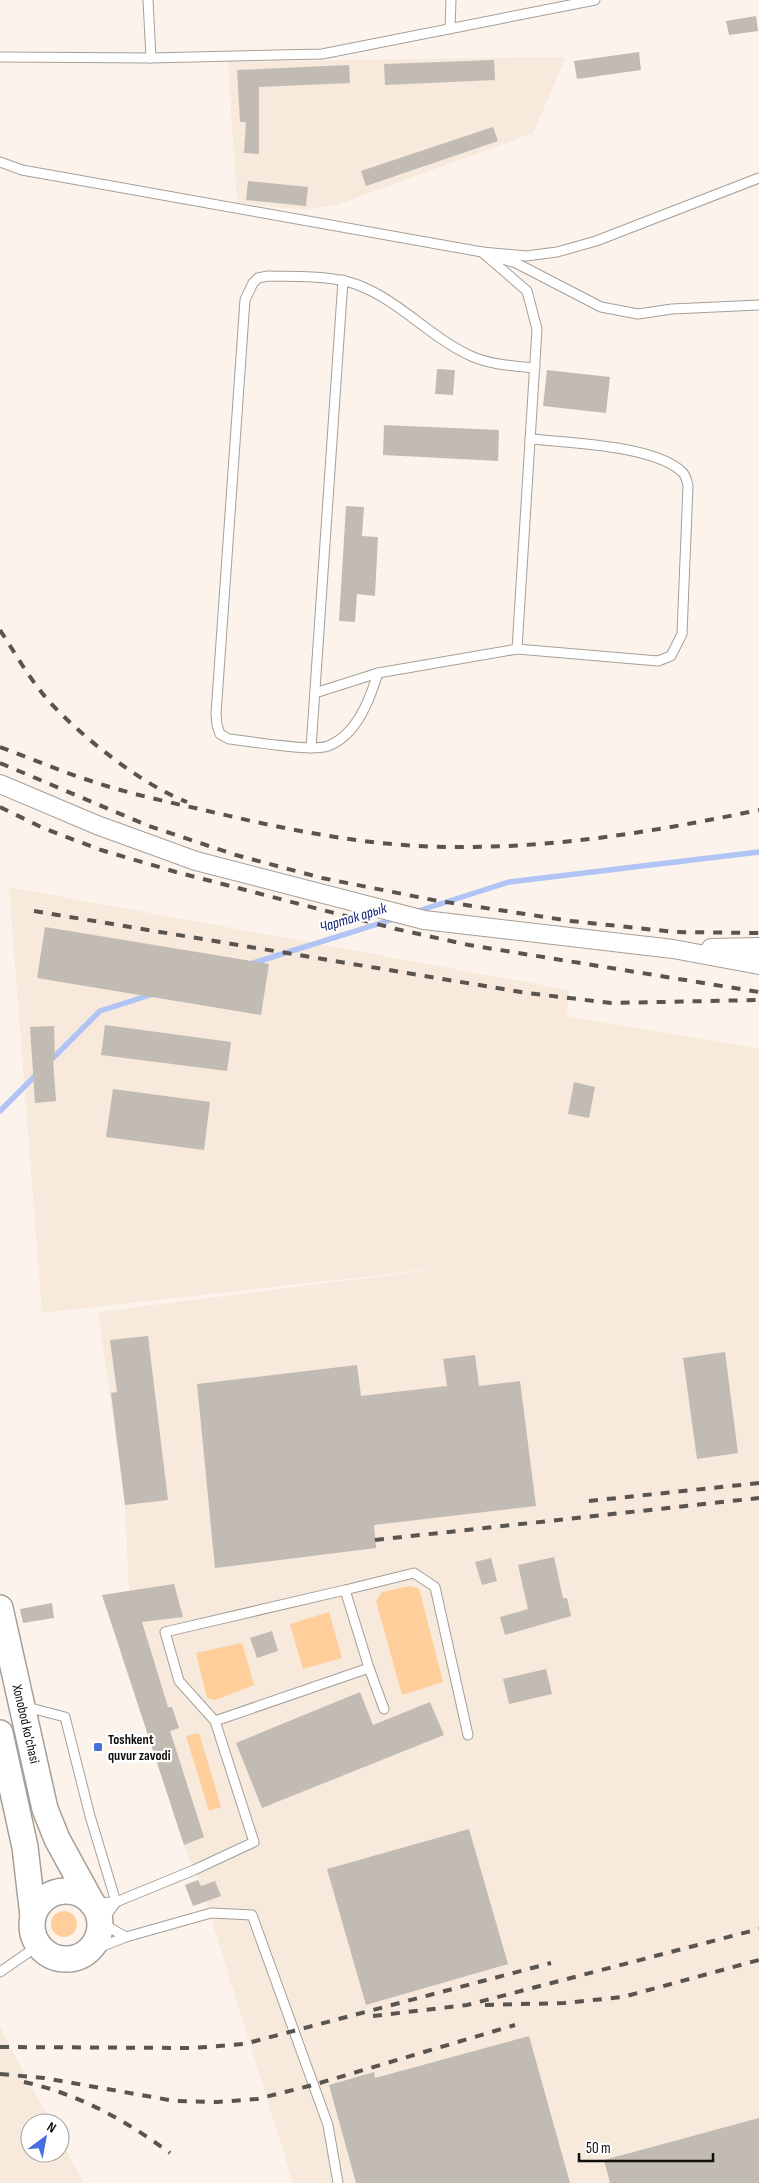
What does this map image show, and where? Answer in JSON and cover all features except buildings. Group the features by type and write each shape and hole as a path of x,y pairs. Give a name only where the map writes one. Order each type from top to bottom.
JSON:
{"street":[{"path":"0,784 97,825 196,861 297,889 424,920 673,949 759,965"},
{"path":"673,949 759,947"},
{"name":"Xonobod ko'chasi","path":"0,1608 29,1710 45,1809 57,1839 103,1909"},
{"name":"Xonobod ko'chasi","path":"0,1733 25,1847 34,1936 39,1945"},
{"path":"25,1847 43,1850 57,1839"},
{"path":"33,1916 37,1907 44,1900 53,1894 63,1891 83,1896 103,1909 100,1933 95,1944 88,1952 78,1958 67,1960 56,1958 46,1953 39,1945"}],"lane":[{"path":"148,0 151,58"},
{"path":"450,0 450,29"},
{"path":"0,57 151,58 322,54 595,0"},
{"path":"0,162 22,170 482,252 526,256 556,252 596,241 759,178"},
{"path":"482,252 516,263 587,300 611,309 638,314 672,309 759,305"},
{"path":"482,252 527,291 537,329 517,649"},
{"path":"378,672 371,697 356,723 340,739 327,746 311,748 229,739 220,734 216,714 245,300 252,283 258,278 268,276 343,280 382,296 406,315 472,357 496,364 535,368"},
{"path":"311,748 343,280"},
{"path":"315,693 378,672 517,649 658,661 670,656 682,634 688,486 684,474 675,465 658,458 620,448 530,439"},
{"path":"103,1909 254,1842 215,1721 179,1681 165,1632 414,1573 435,1586 468,1735"},
{"path":"345,1590 384,1709"},
{"path":"215,1721 369,1668"},
{"path":"29,1710 65,1717 90,1816 103,1909 126,1937"},
{"path":"88,1952 126,1937 211,1913 252,1915 328,2125 338,2183"},
{"path":"0,1972 39,1945"}],"shaded area":[{"path":"566,57 533,133 337,205 305,210 237,203 228,62"},
{"name":"Toshkent quvur zavodi","path":"9,887 569,990 567,1016 759,1048 759,2183 293,2183 206,1902 193,1906 185,1885 198,1880 184,1845 102,1595 129,1591 125,1505 98,1312 478,1264 42,1313"},
{"path":"410,1586 418,1588 420,1592 443,1682 402,1695 376,1601 382,1592"},
{"path":"329,1612 342,1658 303,1669 290,1624"},
{"path":"242,1643 254,1685 215,1700 207,1698 196,1653"},
{"path":"199,1733 221,1807 209,1811 186,1736"},
{"path":"64,1911 73,1915 77,1924 73,1933 64,1937 55,1933 51,1924 55,1915"},
{"path":"0,2027 46,2113 20,2113 20,2163 70,2163 70,2157 84,2183 0,2183"}],"waterway":[{"name":"Чартак арык","path":"415,912 509,882 759,852"},
{"name":"Чартак арык","path":"250,964 397,918"},
{"name":"Чартак арык","path":"51,1060 100,1011 153,994"},
{"name":"Чартак арык","path":"0,1111 39,1072"}],"railway":[{"path":"0,630 40,691 76,728 131,771 169,794 187,802"},
{"path":"0,747 79,777 149,798 299,831 392,844 454,847 531,845 607,837 759,810"},
{"path":"0,763 149,826 236,855 322,878 433,900 571,921 675,932 759,933"},
{"path":"0,807 43,828 101,850 176,872 396,929 469,945 759,992"},
{"path":"34,911 527,993 611,1003 759,1000"},
{"path":"589,1501 759,1483"},
{"path":"375,1540 759,1498"},
{"path":"373,2016 467,2005 759,1929"},
{"path":"485,2005 564,2003 623,1997 759,1960"},
{"path":"0,2047 193,2048 244,2044 551,1963"},
{"path":"0,2074 44,2078 175,2101 217,2102 257,2099 313,2085 515,2025"},
{"path":"24,2082 64,2094 101,2110 119,2119 170,2153"}],"place":[{"name":"Toshkent quvur zavodi","path":"98,1747"}]}
